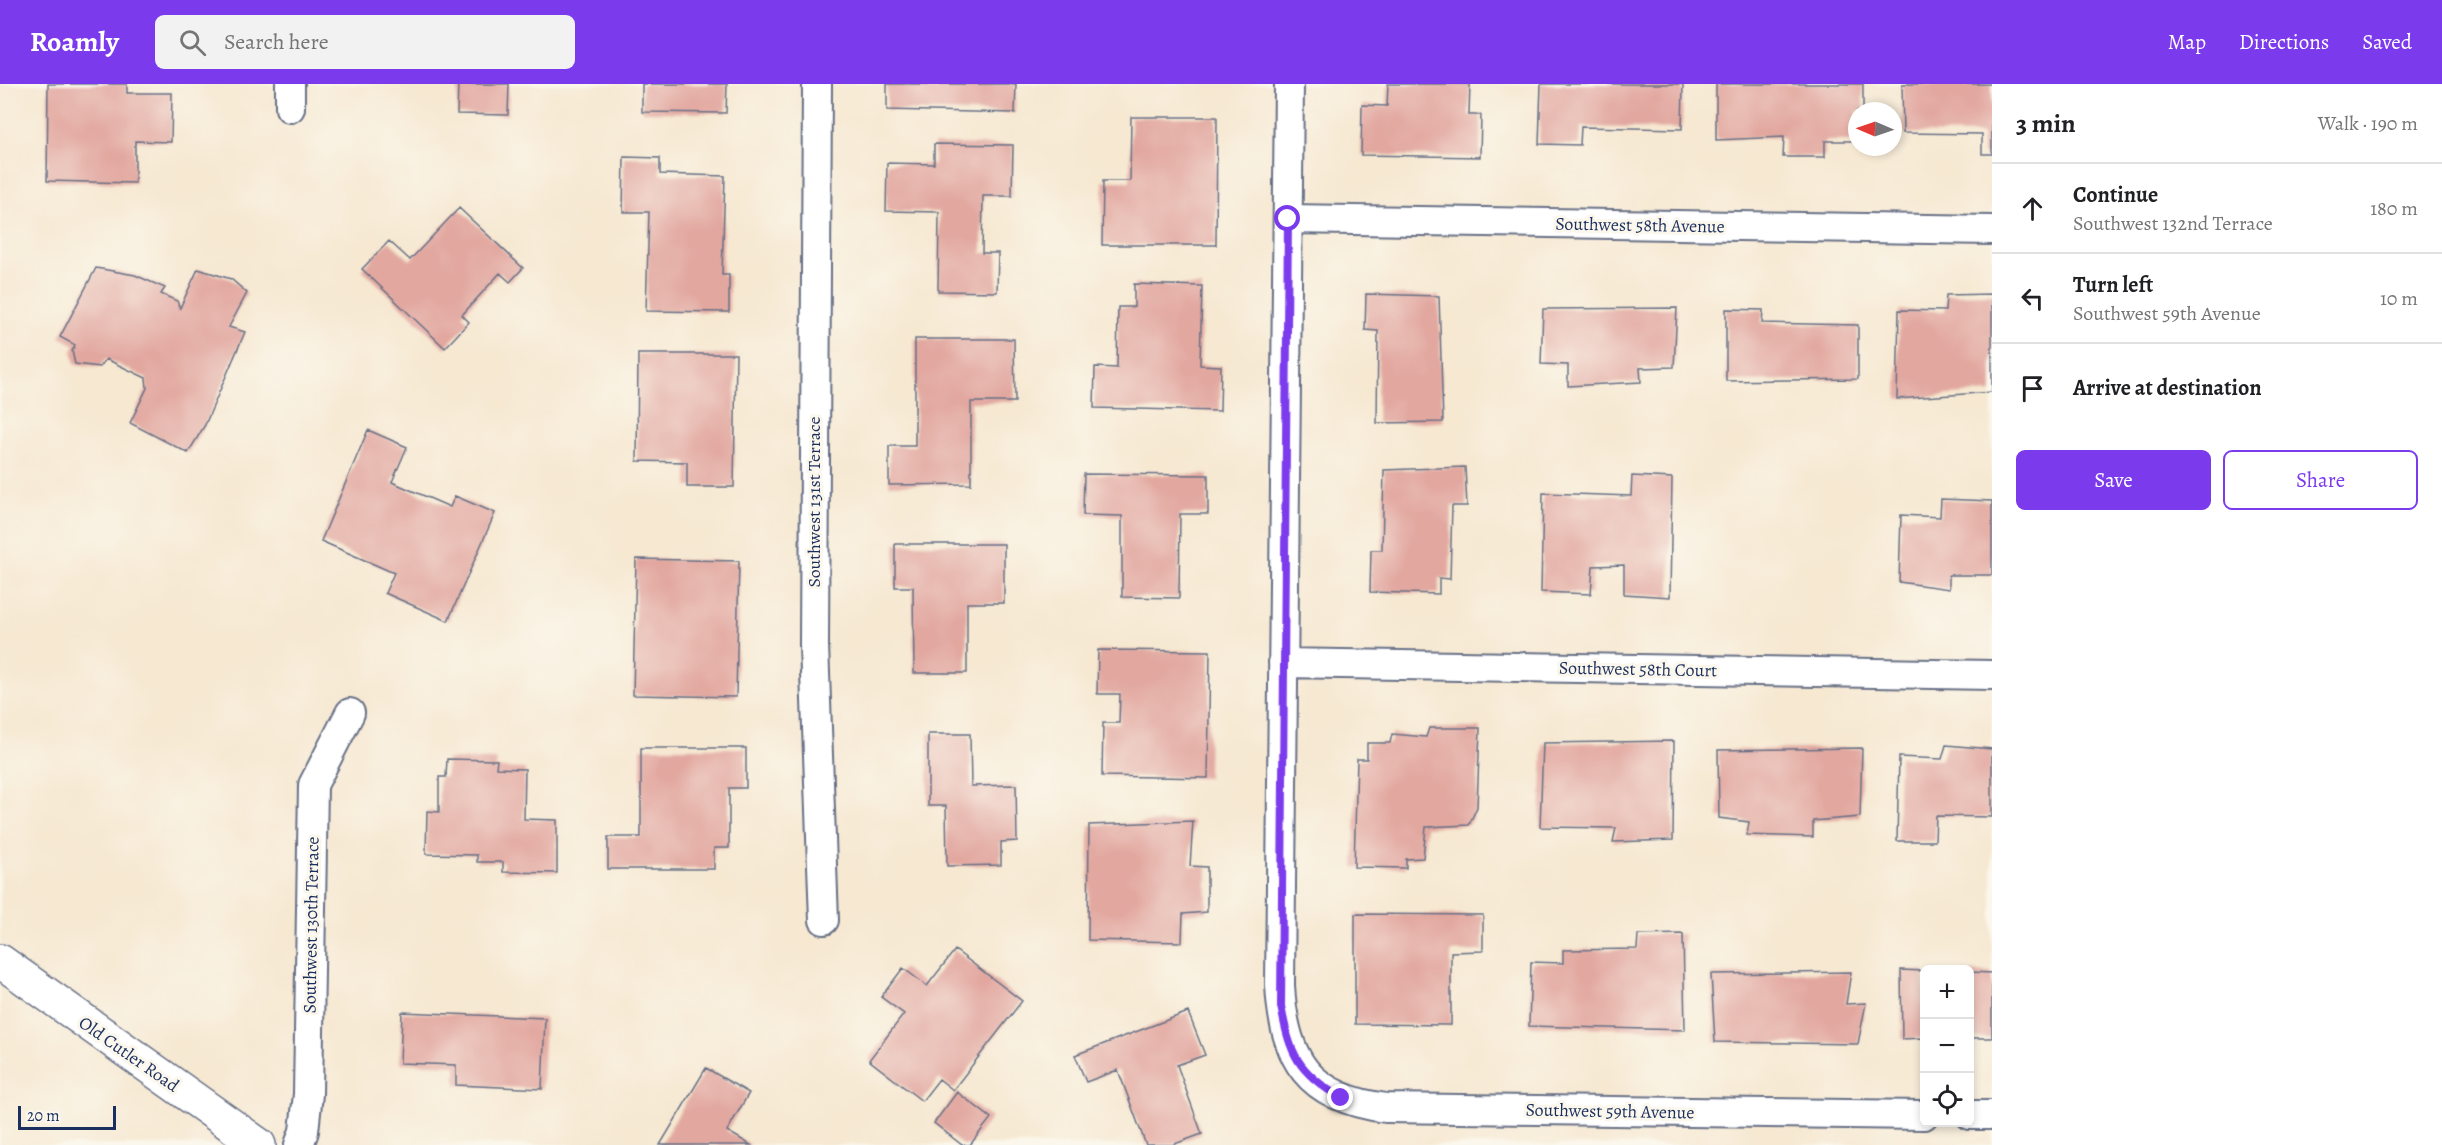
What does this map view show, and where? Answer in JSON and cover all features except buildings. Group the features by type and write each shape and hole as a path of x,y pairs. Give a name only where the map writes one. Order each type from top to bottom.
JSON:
{"main road":[{"name":"Old Cutler Road","path":"0,961 259,1145"}],"street":[{"name":"Southwest 131st Terrace","path":"817,84 814,633 824,920"},
{"path":"1283,663 1288,84"},
{"name":"Southwest 58th Avenue","path":"1288,219 1992,230"},
{"name":"Southwest 58th Court","path":"1283,663 1992,675"},
{"name":"Southwest 59th Avenue","path":"1283,663 1281,1006 1292,1050 1305,1072 1318,1084 1341,1098 1366,1106 1386,1108 1920,1114"},
{"name":"Southwest 130th Terrace","path":"299,1145 304,1131 308,1094 313,785 350,713"},
{"path":"1974,1115 1992,1115"}],"route":[{"path":"1288,219 1281,1006 1292,1050 1305,1072 1318,1084 1341,1098"}]}
